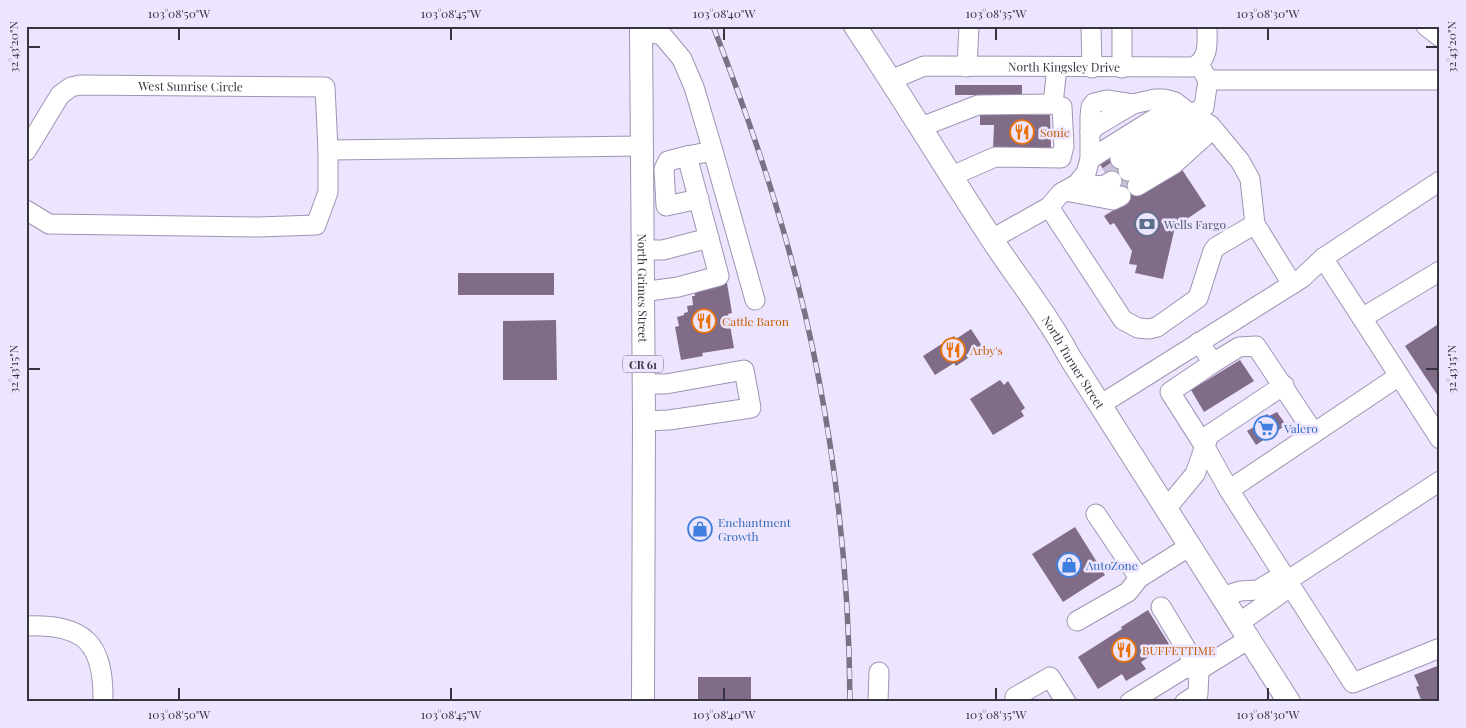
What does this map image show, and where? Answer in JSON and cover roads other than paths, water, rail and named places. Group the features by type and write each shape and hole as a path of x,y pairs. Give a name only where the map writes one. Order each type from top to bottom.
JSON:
{"main road":[{"name":"North Turner Street","path":"855,26 992,239 1055,329 1069,356 1289,702"},
{"name":"North Grimes Street","path":"641,29 644,420 643,702"}],"street":[{"path":"967,67 969,26"},
{"path":"1091,26 1092,68"},
{"path":"1122,26 1122,68"},
{"path":"1103,171 1168,119 1192,115 1204,107 1203,72 1207,26"},
{"path":"1426,26 1440,38"},
{"path":"641,29 662,35 682,59 694,87 755,300"},
{"name":"North Kingsley Drive","path":"891,80 924,66 1193,67 1203,72 1440,80"},
{"path":"1053,104 1057,67"},
{"name":"West Sunrise Circle","path":"26,151 60,95 80,85 325,86 328,192 316,225 258,227 49,224 26,210"},
{"path":"1103,171 1090,112 1094,103 1107,100 1138,103 1164,99 1175,102 1192,115 1210,125 1243,167 1250,179 1255,224 1292,284"},
{"path":"1103,171 1140,113 1138,103"},
{"path":"921,127 978,105 1053,104 1062,107 1064,146 1061,158 995,157 952,176"},
{"path":"1103,171 1167,111 1192,115"},
{"path":"992,239 1049,207 1061,193 1103,171 1199,133 1192,115"},
{"path":"328,150 641,146"},
{"path":"666,206 664,169 668,161 713,151"},
{"path":"687,156 719,276"},
{"path":"1100,405 1302,278 1323,258 1440,181"},
{"path":"642,206 666,206 698,199"},
{"path":"1049,207 1123,320 1129,325 1149,329 1157,327 1198,298 1212,251 1255,224"},
{"path":"642,250 663,250 709,238"},
{"path":"1323,258 1440,439"},
{"path":"642,292 678,287 746,269"},
{"path":"1362,318 1440,271"},
{"path":"1199,342 1213,363"},
{"path":"1314,433 1256,346 1239,348 1170,392 1205,447 1229,490 1352,683 1440,648"},
{"path":"643,384 666,384 744,370 751,408 670,420 644,420"},
{"path":"1229,490 1399,376"},
{"path":"1166,509 1195,474 1209,435 1284,386"},
{"path":"1130,702 1185,668 1199,670 1244,631 1287,581 1440,480"},
{"path":"1096,514 1139,578"},
{"path":"1077,621 1128,592 1139,578 1190,546"},
{"path":"1222,597 1240,590 1258,590 1287,581"},
{"path":"1161,608 1199,670 1198,694 1186,702"},
{"path":"26,626 43,625 69,629 87,639 96,652 104,680 103,702"},
{"path":"878,702 880,672"},
{"path":"1017,702 1015,697 1050,677 1066,702"}],"tunnel":[{"path":"1108,176 1124,165"},
{"path":"1116,189 1132,178"}],"railway":[{"path":"713,26 749,122 773,195 810,338 832,458 840,519 849,641 850,702"}],"place":[{"name":"Sonic","path":"1022,132"},
{"name":"Wells Fargo","path":"1147,224"},
{"name":"Cattle Baron","path":"704,321"},
{"name":"Arby's","path":"953,350"},
{"name":"Valero","path":"1266,428"},
{"name":"Enchantment Growth","path":"700,529"},
{"name":"AutoZone","path":"1069,565"},
{"name":"BUFFETTIME","path":"1124,650"}]}
